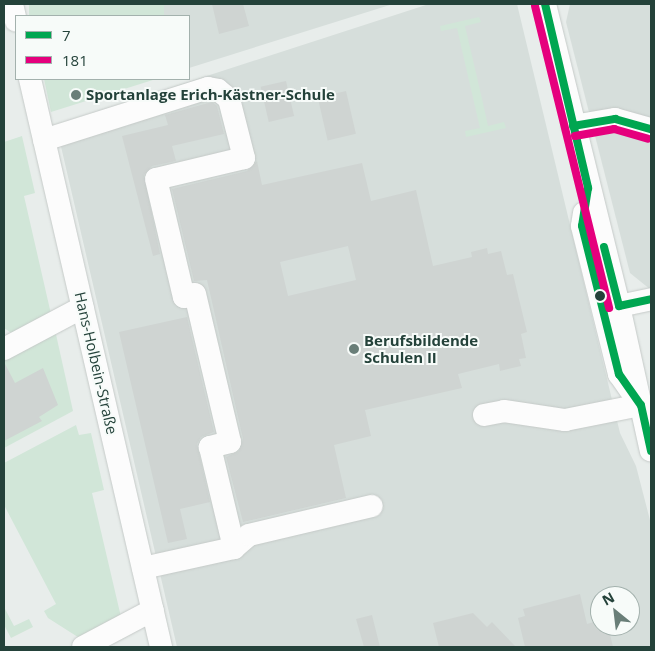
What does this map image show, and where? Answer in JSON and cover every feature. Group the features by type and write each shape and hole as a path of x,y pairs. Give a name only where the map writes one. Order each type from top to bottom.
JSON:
{"street":[{"path":"12,4 15,17"},
{"path":"544,4 588,188 619,306 651,451"},
{"name":"Hans-Holbein-Straße","path":"30,80 161,647"},
{"path":"44,140 208,88 218,90 228,99 244,158 156,179 184,297 195,294 230,442 210,447 234,548"},
{"path":"573,126 615,120 651,129"},
{"path":"588,188 582,226 619,374 641,405"},
{"path":"619,306 651,299"},
{"path":"4,349 83,307"},
{"path":"484,414 504,411 565,420 641,405"},
{"path":"143,568 234,548 249,535 372,506"},
{"path":"83,647 153,610"}],"shaded area":[{"path":"29,4 393,4 190,68 190,15 31,15"},
{"name":"Berufsbildende Schulen II","path":"429,4 517,4 620,433 636,466 651,524 651,647 177,647 56,125"},
{"path":"570,4 651,4 651,290 630,273 566,22"}],"green space":[{"path":"29,4 164,4 164,15 29,15"},
{"path":"479,17 481,22 465,26 488,126 504,122 506,128 466,137 465,131 480,128 457,28 441,31 440,26"},
{"name":"Sportanlage Erich-Kästner-Schule","path":"44,80 153,80 51,112"},
{"path":"22,136 35,193 24,196 51,314 13,334 4,328 4,142"},
{"path":"55,330 73,411 4,448 4,357"},
{"path":"76,425 79,435 91,433 104,490 92,493 121,617 81,639 48,618 44,611 56,604 4,505 4,463"},
{"path":"4,607 14,626 29,619 33,627 11,638 4,625"}],"building":[{"path":"212,4 243,4 249,26 219,34"},
{"path":"286,81 294,116 269,122 261,87"},
{"path":"346,91 356,134 328,140 318,98"},
{"path":"212,102 217,106 224,134 172,146 176,161 152,166 144,175 160,254 153,256 122,136 168,125 165,115"},
{"path":"257,161 262,185 362,163 371,201 416,190 433,266 472,257 471,252 487,248 488,254 501,251 507,275 513,274 527,332 521,334 526,358 519,359 521,366 500,371 499,364 458,374 462,388 365,410 371,436 334,445 346,498 243,522 226,457 239,451 243,439 207,280 194,281 172,189 247,171","holes":["348,246 356,280 288,296 280,262"]},
{"path":"187,317 214,432 201,437 197,444 210,502 180,509 187,539 168,543 119,332"},
{"path":"4,362 15,383 43,368 58,405 39,417 42,421 4,441"},
{"path":"580,594 587,624 590,623 590,636 610,636 613,647 525,647 518,618 525,616 523,609"},
{"path":"473,613 487,627 492,622 516,647 439,647 433,623"},
{"path":"372,615 380,647 364,647 356,619"}],"transit line":[{"name":"7","path":"545,4 588,188 582,226 619,374 641,405 651,451"},
{"name":"181","path":"535,6 609,308"},
{"name":"7","path":"573,126 615,119 651,129"},
{"name":"181","path":"575,136 614,129 648,139"},
{"name":"7","path":"604,247 619,306 651,299"}],"place":[{"name":"Sportanlage Erich-Kästner-Schule","path":"76,95"},
{"name":"Berufsbildende Schulen II","path":"354,349"}]}
